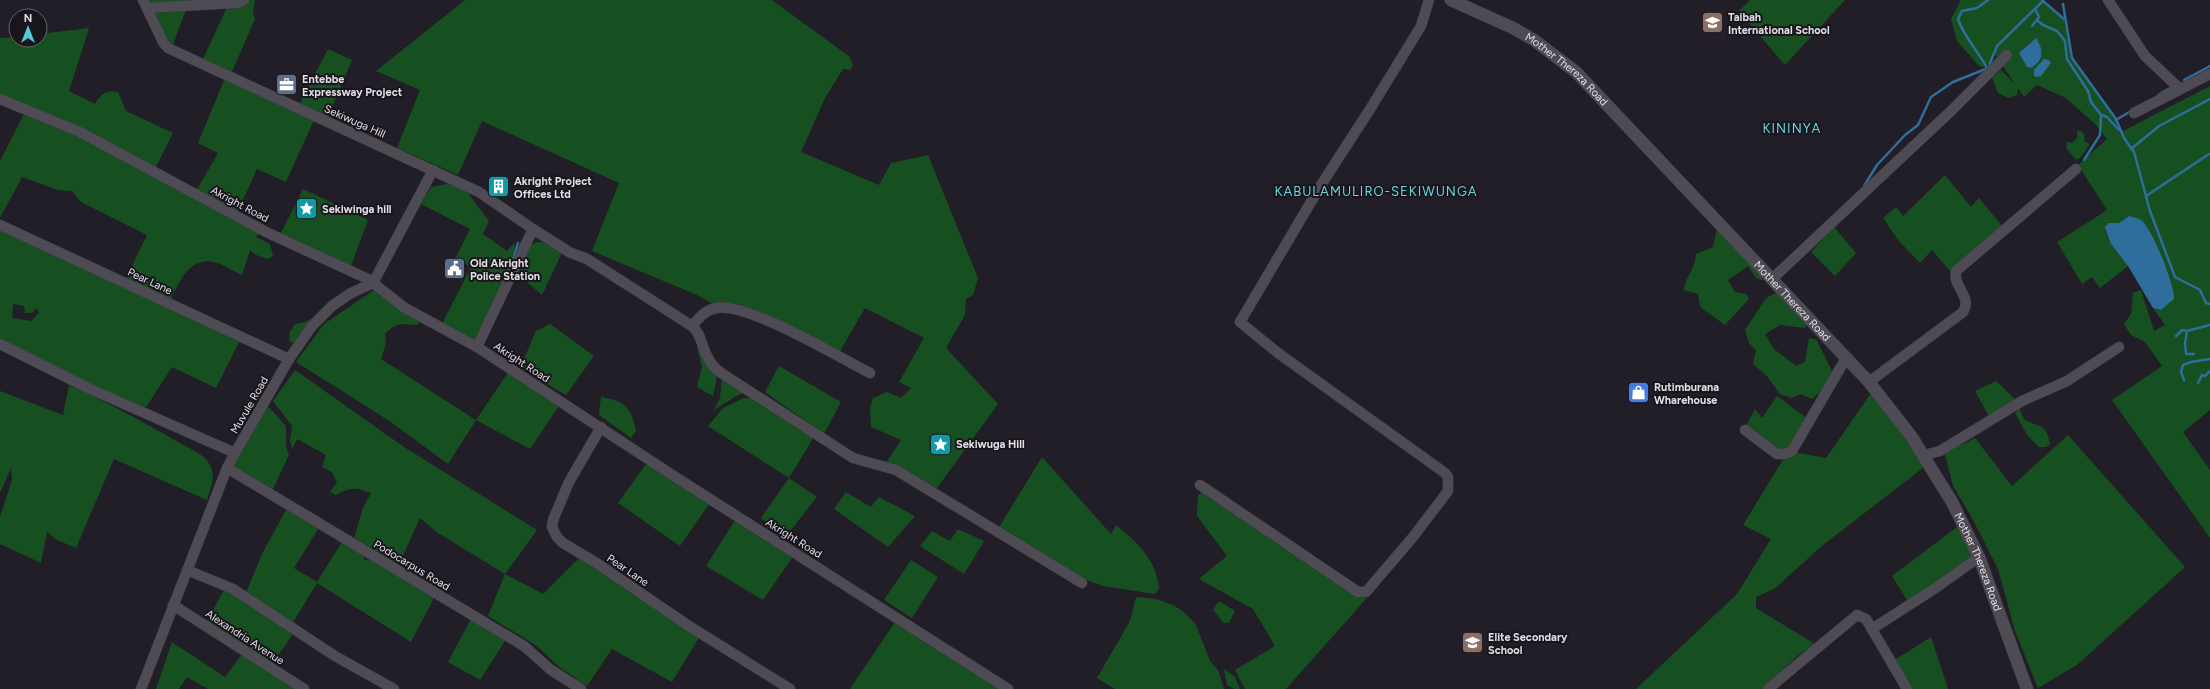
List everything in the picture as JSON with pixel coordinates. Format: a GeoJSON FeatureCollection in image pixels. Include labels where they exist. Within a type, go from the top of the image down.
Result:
{"type":"FeatureCollection","features":[{"type":"Feature","properties":{"kind":"street"},"geometry":{"type":"LineString","coordinates":[[145,4],[236,3],[244,0]]}},
{"type":"Feature","properties":{"kind":"street"},"geometry":{"type":"LineString","coordinates":[[1200,485],[1358,592],[1366,592],[1413,537],[1448,491],[1448,477],[1445,473],[1278,353],[1240,322],[1321,185],[1421,26],[1429,0]]}},
{"type":"Feature","properties":{"kind":"street","name":"Mother Thereza Road"},"geometry":{"type":"LineString","coordinates":[[1451,0],[1507,25],[1534,40],[1576,72],[1869,382],[1924,455],[1952,502],[1978,557],[2027,689]]}},
{"type":"Feature","properties":{"kind":"street"},"geometry":{"type":"LineString","coordinates":[[2108,0],[2145,56],[2180,89]]}},
{"type":"Feature","properties":{"kind":"street","name":"Sekiwuga Hill"},"geometry":{"type":"LineString","coordinates":[[145,4],[163,42],[168,48],[484,195],[569,252],[586,259],[692,326]]}},
{"type":"Feature","properties":{"kind":"street"},"geometry":{"type":"LineString","coordinates":[[1772,279],[1956,107],[2007,55]]}},
{"type":"Feature","properties":{"kind":"street"},"geometry":{"type":"LineString","coordinates":[[2134,113],[2210,74]]}},
{"type":"Feature","properties":{"kind":"street","name":"Akright Road"},"geometry":{"type":"LineString","coordinates":[[0,99],[80,132],[266,232],[360,275],[373,283],[405,308],[477,347],[677,478],[1008,689]]}},
{"type":"Feature","properties":{"kind":"street"},"geometry":{"type":"LineString","coordinates":[[1869,382],[1963,312],[1966,307],[1966,300],[1955,281],[1956,271],[2076,169]]}},
{"type":"Feature","properties":{"kind":"street"},"geometry":{"type":"LineString","coordinates":[[373,283],[433,170]]}},
{"type":"Feature","properties":{"kind":"street","name":"Pear Lane"},"geometry":{"type":"LineString","coordinates":[[0,225],[288,360]]}},
{"type":"Feature","properties":{"kind":"street"},"geometry":{"type":"LineString","coordinates":[[477,347],[533,229]]}},
{"type":"Feature","properties":{"kind":"street","name":"Muvule Road"},"geometry":{"type":"LineString","coordinates":[[141,689],[226,468],[288,360],[323,314],[351,293],[373,283]]}},
{"type":"Feature","properties":{"kind":"street"},"geometry":{"type":"LineString","coordinates":[[870,374],[770,322],[739,309],[714,308],[702,315],[692,326],[700,334],[706,355],[716,370],[853,458],[896,470],[1082,583]]}},
{"type":"Feature","properties":{"kind":"street"},"geometry":{"type":"LineString","coordinates":[[0,344],[88,388],[235,453]]}},
{"type":"Feature","properties":{"kind":"street"},"geometry":{"type":"LineString","coordinates":[[1924,455],[1940,451],[2022,401],[2067,381],[2119,347]]}},
{"type":"Feature","properties":{"kind":"street"},"geometry":{"type":"LineString","coordinates":[[1745,430],[1777,454],[1792,450],[1846,358]]}},
{"type":"Feature","properties":{"kind":"street","name":"Pear Lane"},"geometry":{"type":"LineString","coordinates":[[601,427],[569,482],[552,520],[552,527],[557,537],[563,543],[595,562],[689,626],[790,689]]}},
{"type":"Feature","properties":{"kind":"street","name":"Podocarpus Road"},"geometry":{"type":"LineString","coordinates":[[226,468],[524,646],[551,670],[581,689]]}},
{"type":"Feature","properties":{"kind":"street"},"geometry":{"type":"LineString","coordinates":[[1872,629],[1934,589],[1978,557]]}},
{"type":"Feature","properties":{"kind":"street"},"geometry":{"type":"LineString","coordinates":[[187,570],[233,589],[335,656],[394,689]]}},
{"type":"Feature","properties":{"kind":"street","name":"Alexandria Avenue"},"geometry":{"type":"LineString","coordinates":[[173,605],[304,689]]}},
{"type":"Feature","properties":{"kind":"street"},"geometry":{"type":"LineString","coordinates":[[1768,689],[1853,616],[1857,615],[1863,616],[1872,629],[1907,689]]}},
{"type":"Feature","properties":{"kind":"green space"},"geometry":{"type":"Polygon","coordinates":[[[148,0],[255,0],[253,12],[255,19],[231,74],[202,61],[228,5],[186,10],[172,47],[161,32],[148,0]]]}},
{"type":"Feature","properties":{"kind":"green space"},"geometry":{"type":"Polygon","coordinates":[[[465,0],[772,0],[850,57],[853,65],[851,70],[843,69],[825,98],[801,152],[879,185],[891,163],[928,155],[978,278],[973,295],[966,299],[965,315],[946,348],[998,404],[937,488],[886,463],[901,440],[871,427],[870,408],[873,398],[887,392],[901,398],[911,388],[899,382],[924,338],[865,308],[839,353],[739,304],[715,305],[697,295],[592,251],[619,183],[482,121],[458,175],[397,148],[420,90],[376,71],[465,0]]]}},
{"type":"Feature","properties":{"kind":"green space"},"geometry":{"type":"Polygon","coordinates":[[[1750,0],[1845,0],[1785,65],[1739,11],[1750,0]]]}},
{"type":"Feature","properties":{"kind":"green space"},"geometry":{"type":"Polygon","coordinates":[[[1961,0],[2044,0],[2064,19],[2072,58],[2116,120],[2121,132],[2210,86],[2210,410],[2183,432],[2210,470],[2210,538],[2112,400],[2162,366],[2145,342],[2131,335],[2124,324],[2131,314],[2133,293],[2141,290],[2154,331],[2165,325],[2153,308],[2161,310],[2129,216],[2119,223],[2111,244],[2128,266],[2100,288],[2092,277],[2082,284],[2057,242],[2107,210],[2078,165],[2107,139],[2096,125],[2066,98],[2037,85],[2024,97],[2018,88],[2017,95],[2009,98],[1998,93],[1992,78],[2001,70],[2015,84],[1994,53],[1990,63],[1983,67],[1979,66],[1957,41],[1951,19],[1961,0]]]}},
{"type":"Feature","properties":{"kind":"green space"},"geometry":{"type":"Polygon","coordinates":[[[89,28],[69,91],[95,104],[99,98],[107,92],[118,92],[126,111],[173,133],[155,169],[0,95],[0,38],[8,38],[8,48],[48,48],[48,33],[89,28]]]}},
{"type":"Feature","properties":{"kind":"green space"},"geometry":{"type":"Polygon","coordinates":[[[328,49],[352,60],[328,117],[299,105],[328,49]]]}},
{"type":"Feature","properties":{"kind":"green space"},"geometry":{"type":"Polygon","coordinates":[[[225,78],[314,120],[286,182],[257,169],[237,213],[196,191],[218,153],[198,143],[225,78]]]}},
{"type":"Feature","properties":{"kind":"green space"},"geometry":{"type":"Polygon","coordinates":[[[25,112],[69,130],[260,232],[256,237],[270,244],[273,256],[268,259],[256,255],[250,250],[242,275],[214,262],[205,261],[198,263],[186,272],[171,299],[126,278],[147,235],[81,202],[72,191],[58,190],[22,177],[0,218],[0,161],[25,112]]]}},
{"type":"Feature","properties":{"kind":"green space"},"geometry":{"type":"Polygon","coordinates":[[[2077,131],[2081,131],[2085,135],[2084,141],[2090,144],[2080,158],[2076,160],[2067,149],[2066,142],[2072,143],[2077,138],[2077,131]]]}},
{"type":"Feature","properties":{"kind":"green space"},"geometry":{"type":"Polygon","coordinates":[[[1945,175],[1971,207],[1979,198],[2003,227],[1952,273],[1932,250],[1920,263],[1898,240],[1883,218],[1896,207],[1903,216],[1945,175]]]}},
{"type":"Feature","properties":{"kind":"green space"},"geometry":{"type":"Polygon","coordinates":[[[447,184],[464,188],[489,221],[483,234],[507,251],[514,243],[516,260],[476,340],[442,324],[471,267],[455,259],[470,229],[421,204],[431,187],[447,184]]]}},
{"type":"Feature","properties":{"kind":"green space"},"geometry":{"type":"Polygon","coordinates":[[[303,189],[368,220],[351,266],[280,235],[303,189]]]}},
{"type":"Feature","properties":{"kind":"green space"},"geometry":{"type":"Polygon","coordinates":[[[1834,227],[1856,253],[1835,276],[1811,252],[1834,227]]]}},
{"type":"Feature","properties":{"kind":"green space"},"geometry":{"type":"Polygon","coordinates":[[[1717,229],[1765,277],[1761,280],[1756,278],[1748,266],[1728,280],[1735,292],[1747,294],[1749,299],[1725,325],[1700,307],[1698,294],[1684,290],[1694,264],[1696,254],[1713,247],[1717,229]]]}},
{"type":"Feature","properties":{"kind":"green space"},"geometry":{"type":"Polygon","coordinates":[[[0,230],[182,313],[239,342],[216,388],[172,367],[143,412],[0,340],[0,230]],[[13,304],[12,318],[31,321],[39,313],[36,308],[32,313],[25,313],[24,306],[13,304]]]}},
{"type":"Feature","properties":{"kind":"green space"},"geometry":{"type":"Polygon","coordinates":[[[539,242],[548,243],[563,250],[542,295],[518,274],[530,244],[539,242]]]}},
{"type":"Feature","properties":{"kind":"green space"},"geometry":{"type":"Polygon","coordinates":[[[374,290],[377,290],[421,320],[417,325],[400,325],[389,330],[385,334],[386,343],[381,359],[476,420],[448,464],[388,420],[296,362],[324,324],[374,290]]]}},
{"type":"Feature","properties":{"kind":"green space"},"geometry":{"type":"Polygon","coordinates":[[[1776,293],[1794,300],[1808,322],[1805,328],[1780,325],[1765,334],[1774,349],[1796,366],[1805,362],[1809,338],[1816,339],[1833,373],[1830,384],[1812,399],[1800,394],[1792,398],[1780,394],[1766,375],[1753,364],[1756,350],[1749,343],[1745,330],[1766,298],[1776,293]]]}},
{"type":"Feature","properties":{"kind":"green space"},"geometry":{"type":"Polygon","coordinates":[[[314,318],[296,343],[290,342],[289,333],[295,324],[314,318]]]}},
{"type":"Feature","properties":{"kind":"green space"},"geometry":{"type":"Polygon","coordinates":[[[550,324],[594,356],[566,395],[520,368],[536,331],[550,324]]]}},
{"type":"Feature","properties":{"kind":"green space"},"geometry":{"type":"Polygon","coordinates":[[[702,342],[717,376],[713,396],[697,387],[702,367],[697,348],[702,342]]]}},
{"type":"Feature","properties":{"kind":"green space"},"geometry":{"type":"Polygon","coordinates":[[[779,366],[841,402],[824,434],[765,392],[779,366]]]}},
{"type":"Feature","properties":{"kind":"green space"},"geometry":{"type":"Polygon","coordinates":[[[295,370],[404,447],[537,530],[505,574],[438,533],[420,518],[399,564],[354,538],[363,508],[371,493],[357,489],[345,490],[336,495],[330,492],[337,482],[332,472],[322,467],[326,455],[297,439],[292,449],[290,441],[292,426],[273,401],[295,370]]]}},
{"type":"Feature","properties":{"kind":"green space"},"geometry":{"type":"Polygon","coordinates":[[[509,371],[560,404],[530,449],[476,420],[509,371]]]}},
{"type":"Feature","properties":{"kind":"green space"},"geometry":{"type":"Polygon","coordinates":[[[722,375],[753,391],[738,395],[714,410],[720,398],[722,375]]]}},
{"type":"Feature","properties":{"kind":"green space"},"geometry":{"type":"Polygon","coordinates":[[[1996,381],[2018,402],[1990,418],[1975,391],[1996,381]]]}},
{"type":"Feature","properties":{"kind":"green space"},"geometry":{"type":"Polygon","coordinates":[[[69,385],[124,412],[198,453],[208,462],[213,476],[207,500],[114,459],[76,548],[57,540],[47,532],[41,563],[0,544],[0,517],[12,480],[11,468],[0,493],[0,391],[63,415],[69,385]]]}},
{"type":"Feature","properties":{"kind":"green space"},"geometry":{"type":"Polygon","coordinates":[[[1876,386],[1919,436],[1932,461],[1823,545],[1774,589],[1756,597],[1756,608],[1815,644],[1796,657],[1762,689],[1636,689],[1737,594],[1771,539],[1743,525],[1784,458],[1793,452],[1826,458],[1876,386]]]}},
{"type":"Feature","properties":{"kind":"green space"},"geometry":{"type":"Polygon","coordinates":[[[1777,396],[1809,420],[1787,449],[1777,453],[1744,430],[1755,409],[1762,418],[1777,396]]]}},
{"type":"Feature","properties":{"kind":"green space"},"geometry":{"type":"Polygon","coordinates":[[[601,397],[616,401],[626,406],[632,416],[636,431],[631,438],[599,415],[601,397]]]}},
{"type":"Feature","properties":{"kind":"green space"},"geometry":{"type":"Polygon","coordinates":[[[744,398],[763,398],[815,435],[789,478],[708,426],[723,408],[744,398]]]}},
{"type":"Feature","properties":{"kind":"green space"},"geometry":{"type":"Polygon","coordinates":[[[269,407],[286,426],[286,447],[289,455],[272,491],[228,465],[265,408],[269,407]]]}},
{"type":"Feature","properties":{"kind":"green space"},"geometry":{"type":"Polygon","coordinates":[[[2019,408],[2024,419],[2044,429],[2050,444],[2046,447],[2039,447],[2027,435],[2015,413],[2019,408]]]}},
{"type":"Feature","properties":{"kind":"green space"},"geometry":{"type":"Polygon","coordinates":[[[2068,435],[2185,567],[2077,665],[2038,688],[2015,631],[1998,569],[1971,516],[1953,486],[1945,455],[1949,451],[1975,438],[2012,486],[2068,435]]]}},
{"type":"Feature","properties":{"kind":"green space"},"geometry":{"type":"Polygon","coordinates":[[[1042,457],[1111,534],[1116,525],[1145,552],[1154,569],[1157,579],[1159,589],[1155,594],[1103,586],[1084,579],[998,529],[1042,457]]]}},
{"type":"Feature","properties":{"kind":"green space"},"geometry":{"type":"Polygon","coordinates":[[[649,460],[711,501],[680,546],[618,503],[649,460]]]}},
{"type":"Feature","properties":{"kind":"green space"},"geometry":{"type":"Polygon","coordinates":[[[789,478],[817,497],[787,535],[761,518],[789,478]]]}},
{"type":"Feature","properties":{"kind":"green space"},"geometry":{"type":"Polygon","coordinates":[[[1204,491],[1345,588],[1366,599],[1286,689],[1245,689],[1235,670],[1275,646],[1253,609],[1199,579],[1227,556],[1197,516],[1198,495],[1204,491]]]}},
{"type":"Feature","properties":{"kind":"green space"},"geometry":{"type":"Polygon","coordinates":[[[846,492],[871,507],[879,497],[915,516],[888,547],[834,509],[846,492]]]}},
{"type":"Feature","properties":{"kind":"green space"},"geometry":{"type":"Polygon","coordinates":[[[287,508],[320,526],[294,568],[317,582],[343,540],[367,554],[363,560],[374,559],[436,594],[411,642],[317,583],[292,624],[245,595],[262,554],[287,508]]]}},
{"type":"Feature","properties":{"kind":"green space"},"geometry":{"type":"Polygon","coordinates":[[[737,517],[796,552],[763,600],[706,566],[737,517]]]}},
{"type":"Feature","properties":{"kind":"green space"},"geometry":{"type":"Polygon","coordinates":[[[1966,520],[1982,552],[1909,603],[1892,576],[1966,520]]]}},
{"type":"Feature","properties":{"kind":"green space"},"geometry":{"type":"Polygon","coordinates":[[[958,529],[984,541],[964,574],[920,546],[932,531],[950,541],[958,529]]]}},
{"type":"Feature","properties":{"kind":"green space"},"geometry":{"type":"Polygon","coordinates":[[[581,556],[700,636],[672,682],[612,649],[587,686],[559,667],[537,646],[488,616],[505,574],[543,594],[581,556]]]}},
{"type":"Feature","properties":{"kind":"green space"},"geometry":{"type":"Polygon","coordinates":[[[911,560],[938,577],[912,618],[884,600],[911,560]]]}},
{"type":"Feature","properties":{"kind":"green space"},"geometry":{"type":"Polygon","coordinates":[[[225,588],[295,631],[273,663],[246,648],[207,621],[225,588]]]}},
{"type":"Feature","properties":{"kind":"green space"},"geometry":{"type":"Polygon","coordinates":[[[1136,597],[1156,599],[1173,605],[1184,612],[1196,625],[1210,661],[1218,670],[1224,689],[1115,689],[1097,678],[1130,621],[1136,597]]]}},
{"type":"Feature","properties":{"kind":"green space"},"geometry":{"type":"Polygon","coordinates":[[[1219,601],[1235,611],[1229,623],[1224,623],[1213,610],[1219,601]]]}},
{"type":"Feature","properties":{"kind":"green space"},"geometry":{"type":"Polygon","coordinates":[[[473,615],[508,636],[480,680],[448,662],[473,615]]]}},
{"type":"Feature","properties":{"kind":"green space"},"geometry":{"type":"Polygon","coordinates":[[[897,619],[1007,689],[850,689],[897,619]]]}},
{"type":"Feature","properties":{"kind":"green space"},"geometry":{"type":"Polygon","coordinates":[[[1931,637],[1948,689],[1909,689],[1893,661],[1931,637]]]}},
{"type":"Feature","properties":{"kind":"green space"},"geometry":{"type":"Polygon","coordinates":[[[172,642],[225,677],[243,653],[299,689],[208,689],[187,677],[179,689],[156,689],[172,642]]]}},
{"type":"Feature","properties":{"kind":"green space"},"geometry":{"type":"Polygon","coordinates":[[[1224,669],[1235,677],[1240,689],[1234,689],[1227,685],[1224,669]]]}},
{"type":"Feature","properties":{"kind":"water"},"geometry":{"type":"Polygon","coordinates":[[[2036,38],[2039,42],[2041,54],[2038,62],[2031,68],[2027,67],[2019,53],[2036,38]]]}},
{"type":"Feature","properties":{"kind":"water"},"geometry":{"type":"Polygon","coordinates":[[[2044,59],[2049,60],[2051,63],[2041,76],[2034,76],[2034,70],[2044,59]]]}},
{"type":"Feature","properties":{"kind":"water"},"geometry":{"type":"Polygon","coordinates":[[[2129,216],[2140,219],[2146,225],[2157,245],[2167,270],[2174,299],[2161,310],[2153,308],[2128,266],[2111,244],[2105,227],[2109,223],[2119,223],[2129,216]]]}},
{"type":"Feature","properties":{"kind":"waterway"},"geometry":{"type":"LineString","coordinates":[[1987,68],[1964,32],[1958,19],[1962,11],[1977,8],[1988,0]]}},
{"type":"Feature","properties":{"kind":"waterway"},"geometry":{"type":"LineString","coordinates":[[2042,0],[2064,19]]}},
{"type":"Feature","properties":{"kind":"waterway"},"geometry":{"type":"LineString","coordinates":[[1864,186],[1877,165],[1905,135],[1918,125],[1931,97],[1953,82],[1988,68],[1997,46],[2043,1]]}},
{"type":"Feature","properties":{"kind":"waterway"},"geometry":{"type":"LineString","coordinates":[[2063,4],[2072,58],[2116,119],[2124,138],[2134,152],[2150,211],[2175,277],[2200,290],[2206,303],[2210,304]]}},
{"type":"Feature","properties":{"kind":"waterway"},"geometry":{"type":"LineString","coordinates":[[2035,9],[2039,17],[2037,20],[2043,25],[2057,31],[2065,41],[2067,59],[2088,91],[2091,102],[2101,115],[2107,117],[2119,130]]}},
{"type":"Feature","properties":{"kind":"waterway"},"geometry":{"type":"LineString","coordinates":[[2032,26],[2037,20]]}},
{"type":"Feature","properties":{"kind":"waterway"},"geometry":{"type":"LineString","coordinates":[[2184,80],[2210,66]]}},
{"type":"Feature","properties":{"kind":"waterway"},"geometry":{"type":"LineString","coordinates":[[2158,95],[2172,87]]}},
{"type":"Feature","properties":{"kind":"waterway"},"geometry":{"type":"LineString","coordinates":[[2131,149],[2159,126],[2210,99]]}},
{"type":"Feature","properties":{"kind":"waterway"},"geometry":{"type":"LineString","coordinates":[[2116,120],[2131,111]]}},
{"type":"Feature","properties":{"kind":"waterway"},"geometry":{"type":"LineString","coordinates":[[2084,160],[2100,135],[2101,115]]}},
{"type":"Feature","properties":{"kind":"waterway"},"geometry":{"type":"LineString","coordinates":[[2146,196],[2209,154]]}},
{"type":"Feature","properties":{"kind":"waterway"},"geometry":{"type":"LineString","coordinates":[[513,260],[518,243]]}},
{"type":"Feature","properties":{"kind":"waterway"},"geometry":{"type":"LineString","coordinates":[[2194,354],[2186,354],[2185,343],[2187,331],[2210,325]]}},
{"type":"Feature","properties":{"kind":"waterway"},"geometry":{"type":"LineString","coordinates":[[2176,336],[2182,330],[2187,331]]}},
{"type":"Feature","properties":{"kind":"waterway"},"geometry":{"type":"LineString","coordinates":[[2184,380],[2181,372],[2183,365],[2210,359]]}},
{"type":"Feature","properties":{"kind":"waterway"},"geometry":{"type":"LineString","coordinates":[[2198,383],[2202,375],[2205,376],[2210,371]]}},
{"type":"Feature","properties":{"kind":"place","name":"Taibah International School"},"geometry":{"type":"Point","coordinates":[1712,23]}},
{"type":"Feature","properties":{"kind":"place","name":"Entebbe Expressway Project"},"geometry":{"type":"Point","coordinates":[287,85]}},
{"type":"Feature","properties":{"kind":"place","name":"Akright Project Offices Ltd"},"geometry":{"type":"Point","coordinates":[498,187]}},
{"type":"Feature","properties":{"kind":"place","name":"Sekiwinga hill"},"geometry":{"type":"Point","coordinates":[307,209]}},
{"type":"Feature","properties":{"kind":"place","name":"Old Akright Police Station"},"geometry":{"type":"Point","coordinates":[455,269]}},
{"type":"Feature","properties":{"kind":"place","name":"Rutimburana Wharehouse"},"geometry":{"type":"Point","coordinates":[1639,393]}},
{"type":"Feature","properties":{"kind":"place","name":"Sekiwuga Hill"},"geometry":{"type":"Point","coordinates":[941,444]}},
{"type":"Feature","properties":{"kind":"place","name":"Elite Secondary School"},"geometry":{"type":"Point","coordinates":[1473,643]}},
{"type":"Feature","properties":{"kind":"district","name":"KININYA"},"geometry":{"type":"Point","coordinates":[1792,128]}},
{"type":"Feature","properties":{"kind":"district","name":"KABULAMULIRO-SEKIWUNGA"},"geometry":{"type":"Point","coordinates":[1376,191]}}]}
